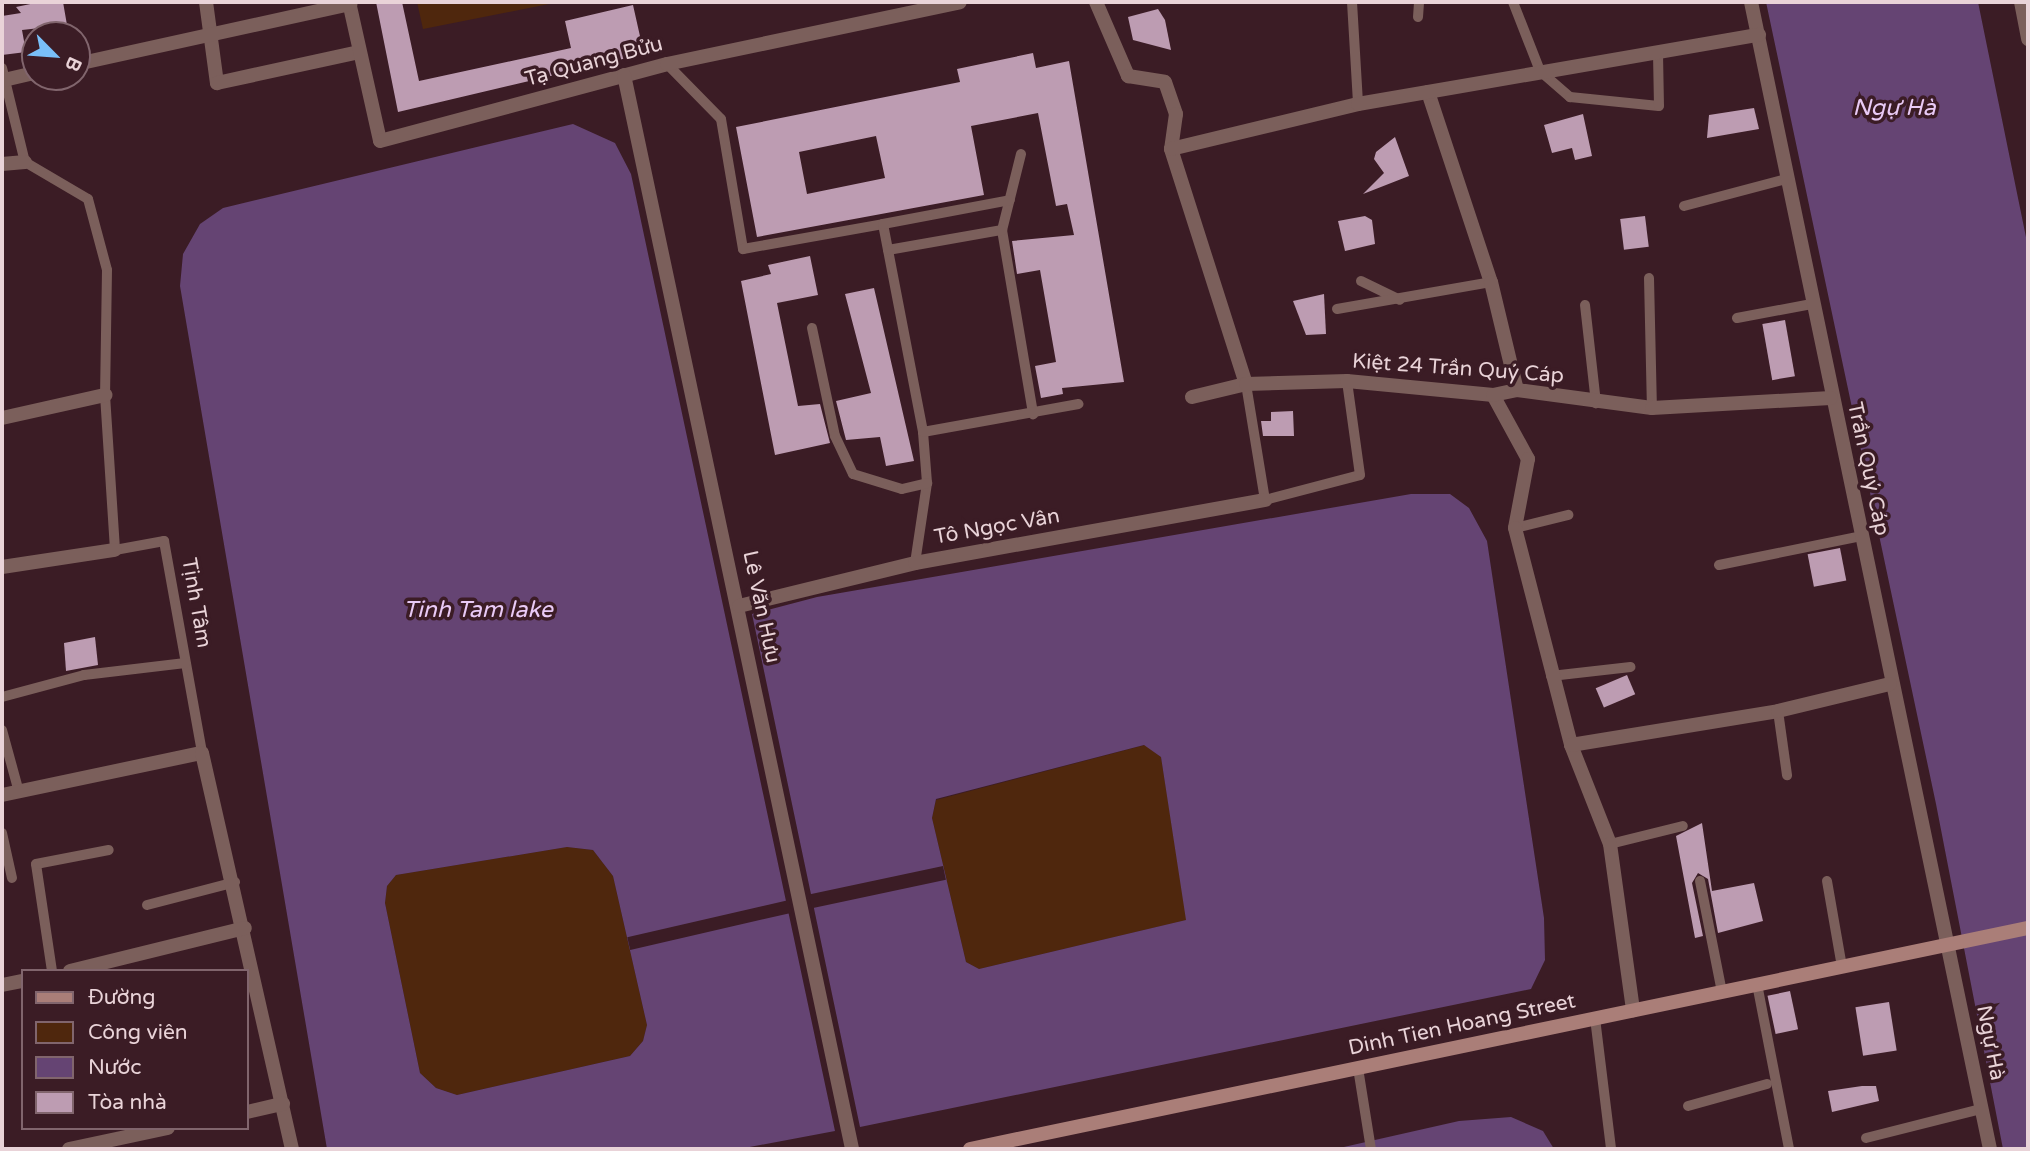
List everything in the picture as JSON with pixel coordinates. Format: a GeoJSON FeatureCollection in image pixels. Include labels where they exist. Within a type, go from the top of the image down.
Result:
{"type":"FeatureCollection","features":[{"type":"Feature","properties":{"kind":"main road","name":"Dinh Tien Hoang Street"},"geometry":{"type":"LineString","coordinates":[[970,1149],[2028,928]]}},
{"type":"Feature","properties":{"kind":"street"},"geometry":{"type":"LineString","coordinates":[[206,2],[214,35],[217,83],[359,52]]}},
{"type":"Feature","properties":{"kind":"street","name":"Tạ Quang Bửu"},"geometry":{"type":"LineString","coordinates":[[349,3],[380,141],[667,64],[960,2]]}},
{"type":"Feature","properties":{"kind":"street"},"geometry":{"type":"LineString","coordinates":[[1096,2],[1128,76],[1166,82],[1176,114],[1171,149],[1246,384]]}},
{"type":"Feature","properties":{"kind":"street","name":"Trần Quý Cáp"},"geometry":{"type":"LineString","coordinates":[[1751,2],[1890,684],[1956,943]]}},
{"type":"Feature","properties":{"kind":"street"},"geometry":{"type":"LineString","coordinates":[[2021,2],[2028,39]]}},
{"type":"Feature","properties":{"kind":"street"},"geometry":{"type":"LineString","coordinates":[[91,61],[349,3]]}},
{"type":"Feature","properties":{"kind":"street"},"geometry":{"type":"LineString","coordinates":[[1171,149],[1358,104],[1540,71],[1658,55],[1759,36]]}},
{"type":"Feature","properties":{"kind":"street"},"geometry":{"type":"LineString","coordinates":[[3,74],[21,73]]}},
{"type":"Feature","properties":{"kind":"street","name":"Lê Văn Hưu"},"geometry":{"type":"LineString","coordinates":[[624,75],[739,606],[852,1149]]}},
{"type":"Feature","properties":{"kind":"street"},"geometry":{"type":"LineString","coordinates":[[1428,92],[1491,282],[1517,390]]}},
{"type":"Feature","properties":{"kind":"street"},"geometry":{"type":"LineString","coordinates":[[2,164],[25,162]]}},
{"type":"Feature","properties":{"kind":"street","name":"Kiệt 24 Trần Quý Cáp"},"geometry":{"type":"LineString","coordinates":[[1192,397],[1246,384],[1347,381],[1493,395],[1517,390],[1596,403],[1652,408],[1831,398]]}},
{"type":"Feature","properties":{"kind":"street"},"geometry":{"type":"LineString","coordinates":[[2,418],[104,395]]}},
{"type":"Feature","properties":{"kind":"street"},"geometry":{"type":"LineString","coordinates":[[1493,395],[1528,459],[1515,528],[1551,676],[1571,745],[1610,844],[1633,1010]]}},
{"type":"Feature","properties":{"kind":"street","name":"Tô Ngọc Vân"},"geometry":{"type":"LineString","coordinates":[[739,606],[915,563],[1265,500]]}},
{"type":"Feature","properties":{"kind":"street"},"geometry":{"type":"LineString","coordinates":[[2,567],[115,550]]}},
{"type":"Feature","properties":{"kind":"street"},"geometry":{"type":"LineString","coordinates":[[1571,745],[1778,711],[1890,684]]}},
{"type":"Feature","properties":{"kind":"street"},"geometry":{"type":"LineString","coordinates":[[2,795],[202,753]]}},
{"type":"Feature","properties":{"kind":"street","name":"Tịnh Tâm"},"geometry":{"type":"LineString","coordinates":[[202,753],[245,928],[292,1149]]}},
{"type":"Feature","properties":{"kind":"street"},"geometry":{"type":"LineString","coordinates":[[78,969],[245,928]]}},
{"type":"Feature","properties":{"kind":"street","name":"Ngự Hà"},"geometry":{"type":"LineString","coordinates":[[1956,943],[1981,1109],[1990,1149]]}},
{"type":"Feature","properties":{"kind":"street"},"geometry":{"type":"LineString","coordinates":[[2,985],[21,981]]}},
{"type":"Feature","properties":{"kind":"street"},"geometry":{"type":"LineString","coordinates":[[248,1112],[283,1104]]}},
{"type":"Feature","properties":{"kind":"street"},"geometry":{"type":"LineString","coordinates":[[69,1149],[159,1130]]}},
{"type":"Feature","properties":{"kind":"lane"},"geometry":{"type":"LineString","coordinates":[[1352,2],[1358,104]]}},
{"type":"Feature","properties":{"kind":"lane"},"geometry":{"type":"LineString","coordinates":[[1418,17],[1419,2]]}},
{"type":"Feature","properties":{"kind":"lane"},"geometry":{"type":"LineString","coordinates":[[1513,2],[1540,71],[1570,97],[1659,106],[1658,55]]}},
{"type":"Feature","properties":{"kind":"lane"},"geometry":{"type":"LineString","coordinates":[[667,64],[721,119],[743,248],[1010,200]]}},
{"type":"Feature","properties":{"kind":"lane"},"geometry":{"type":"LineString","coordinates":[[3,74],[25,162],[88,199],[107,270],[104,395],[115,550]]}},
{"type":"Feature","properties":{"kind":"lane"},"geometry":{"type":"LineString","coordinates":[[1021,154],[1002,230],[1033,414]]}},
{"type":"Feature","properties":{"kind":"lane"},"geometry":{"type":"LineString","coordinates":[[1684,206],[1786,179]]}},
{"type":"Feature","properties":{"kind":"lane"},"geometry":{"type":"LineString","coordinates":[[883,224],[923,432],[927,483],[915,563]]}},
{"type":"Feature","properties":{"kind":"lane"},"geometry":{"type":"LineString","coordinates":[[888,250],[1002,230]]}},
{"type":"Feature","properties":{"kind":"lane"},"geometry":{"type":"LineString","coordinates":[[1649,278],[1652,408]]}},
{"type":"Feature","properties":{"kind":"lane"},"geometry":{"type":"LineString","coordinates":[[1361,281],[1400,300]]}},
{"type":"Feature","properties":{"kind":"lane"},"geometry":{"type":"LineString","coordinates":[[1338,309],[1491,282]]}},
{"type":"Feature","properties":{"kind":"lane"},"geometry":{"type":"LineString","coordinates":[[1737,318],[1812,304]]}},
{"type":"Feature","properties":{"kind":"lane"},"geometry":{"type":"LineString","coordinates":[[1585,305],[1596,403]]}},
{"type":"Feature","properties":{"kind":"lane"},"geometry":{"type":"LineString","coordinates":[[813,328],[835,436],[853,474],[902,489],[927,483]]}},
{"type":"Feature","properties":{"kind":"lane"},"geometry":{"type":"LineString","coordinates":[[1246,384],[1265,500],[1360,475],[1347,381]]}},
{"type":"Feature","properties":{"kind":"lane"},"geometry":{"type":"LineString","coordinates":[[923,432],[1079,404]]}},
{"type":"Feature","properties":{"kind":"lane"},"geometry":{"type":"LineString","coordinates":[[1515,528],[1567,515]]}},
{"type":"Feature","properties":{"kind":"lane"},"geometry":{"type":"LineString","coordinates":[[1719,565],[1861,536]]}},
{"type":"Feature","properties":{"kind":"lane","name":"Tịnh Tâm"},"geometry":{"type":"LineString","coordinates":[[115,550],[164,541],[202,753]]}},
{"type":"Feature","properties":{"kind":"lane"},"geometry":{"type":"LineString","coordinates":[[2,697],[84,675],[185,663]]}},
{"type":"Feature","properties":{"kind":"lane"},"geometry":{"type":"LineString","coordinates":[[1551,676],[1630,667]]}},
{"type":"Feature","properties":{"kind":"lane"},"geometry":{"type":"LineString","coordinates":[[1778,711],[1787,775]]}},
{"type":"Feature","properties":{"kind":"lane"},"geometry":{"type":"LineString","coordinates":[[2,730],[19,792]]}},
{"type":"Feature","properties":{"kind":"lane"},"geometry":{"type":"LineString","coordinates":[[1610,844],[1683,826]]}},
{"type":"Feature","properties":{"kind":"lane"},"geometry":{"type":"LineString","coordinates":[[2,833],[12,878]]}},
{"type":"Feature","properties":{"kind":"lane"},"geometry":{"type":"LineString","coordinates":[[52,969],[37,864],[109,850]]}},
{"type":"Feature","properties":{"kind":"lane"},"geometry":{"type":"LineString","coordinates":[[1700,881],[1722,992]]}},
{"type":"Feature","properties":{"kind":"lane"},"geometry":{"type":"LineString","coordinates":[[1827,881],[1842,967]]}},
{"type":"Feature","properties":{"kind":"lane"},"geometry":{"type":"LineString","coordinates":[[147,905],[234,882]]}},
{"type":"Feature","properties":{"kind":"lane"},"geometry":{"type":"LineString","coordinates":[[1757,985],[1789,1149]]}},
{"type":"Feature","properties":{"kind":"lane"},"geometry":{"type":"LineString","coordinates":[[1595,1018],[1611,1149]]}},
{"type":"Feature","properties":{"kind":"lane"},"geometry":{"type":"LineString","coordinates":[[1358,1068],[1371,1149]]}},
{"type":"Feature","properties":{"kind":"lane"},"geometry":{"type":"LineString","coordinates":[[1688,1107],[1767,1084]]}},
{"type":"Feature","properties":{"kind":"lane"},"geometry":{"type":"LineString","coordinates":[[1866,1138],[1981,1109]]}},
{"type":"Feature","properties":{"kind":"green space"},"geometry":{"type":"Polygon","coordinates":[[[417,2],[559,2],[423,29],[417,2]]]}},
{"type":"Feature","properties":{"kind":"green space"},"geometry":{"type":"Polygon","coordinates":[[[1145,745],[1161,757],[1187,920],[979,969],[966,962],[932,818],[936,800],[1145,745]]]}},
{"type":"Feature","properties":{"kind":"green space"},"geometry":{"type":"Polygon","coordinates":[[[567,847],[593,850],[613,876],[647,1025],[643,1041],[630,1056],[457,1095],[436,1088],[420,1073],[385,903],[387,886],[396,875],[567,847]]]}},
{"type":"Feature","properties":{"kind":"water","name":"Ngự Hà"},"geometry":{"type":"Polygon","coordinates":[[[1766,2],[1978,2],[2028,247],[2028,1149],[2003,1149],[1936,804],[1766,2]]]}},
{"type":"Feature","properties":{"kind":"water","name":"Tinh Tam lake"},"geometry":{"type":"Polygon","coordinates":[[[573,124],[615,143],[631,174],[835,1131],[739,1149],[327,1149],[180,286],[183,254],[200,224],[223,208],[573,124]],[[567,847],[396,875],[387,886],[385,903],[420,1073],[436,1088],[457,1095],[630,1056],[643,1041],[647,1025],[613,876],[593,850],[567,847]]]}},
{"type":"Feature","properties":{"kind":"water"},"geometry":{"type":"Polygon","coordinates":[[[1411,494],[1450,494],[1469,508],[1487,541],[1544,918],[1545,960],[1531,989],[860,1127],[752,614],[817,597],[1411,494]],[[1144,745],[936,799],[932,818],[966,962],[979,969],[1186,920],[1161,757],[1144,745]]]}},
{"type":"Feature","properties":{"kind":"water"},"geometry":{"type":"Polygon","coordinates":[[[1511,1117],[1543,1131],[1554,1149],[1335,1149],[1459,1121],[1511,1117]]]}},
{"type":"Feature","properties":{"kind":"pier"},"geometry":{"type":"Polygon","coordinates":[[[943,866],[946,880],[812,908],[809,894],[943,866]]]}},
{"type":"Feature","properties":{"kind":"pier"},"geometry":{"type":"Polygon","coordinates":[[[789,900],[792,913],[630,950],[627,937],[789,900]]]}},
{"type":"Feature","properties":{"kind":"building"},"geometry":{"type":"Polygon","coordinates":[[[40,2],[63,2],[66,21],[21,21],[21,53],[2,55],[2,16],[21,13],[16,7],[40,2]]]}},
{"type":"Feature","properties":{"kind":"building"},"geometry":{"type":"Polygon","coordinates":[[[376,2],[402,2],[419,81],[571,48],[565,21],[633,5],[644,54],[398,112],[376,2]]]}},
{"type":"Feature","properties":{"kind":"building"},"geometry":{"type":"Polygon","coordinates":[[[1158,9],[1165,20],[1171,50],[1133,40],[1128,17],[1158,9]]]}},
{"type":"Feature","properties":{"kind":"building"},"geometry":{"type":"Polygon","coordinates":[[[1033,53],[1036,68],[1069,61],[1124,382],[1062,388],[1063,394],[1041,398],[1035,366],[1056,362],[1040,270],[1017,274],[1012,241],[1074,235],[1067,204],[1056,206],[1038,113],[971,126],[984,195],[757,237],[736,127],[960,82],[957,69],[1033,53]],[[876,136],[799,152],[807,194],[885,178],[876,136]]]}},
{"type":"Feature","properties":{"kind":"building"},"geometry":{"type":"Polygon","coordinates":[[[1754,108],[1759,129],[1707,138],[1709,115],[1754,108]]]}},
{"type":"Feature","properties":{"kind":"building"},"geometry":{"type":"Polygon","coordinates":[[[1583,114],[1592,156],[1575,160],[1572,148],[1552,153],[1544,125],[1583,114]]]}},
{"type":"Feature","properties":{"kind":"building"},"geometry":{"type":"Polygon","coordinates":[[[1395,137],[1409,176],[1363,194],[1384,173],[1374,159],[1376,152],[1395,137]]]}},
{"type":"Feature","properties":{"kind":"building"},"geometry":{"type":"Polygon","coordinates":[[[1365,216],[1372,220],[1375,244],[1345,251],[1338,221],[1365,216]]]}},
{"type":"Feature","properties":{"kind":"building"},"geometry":{"type":"Polygon","coordinates":[[[1645,216],[1649,247],[1624,250],[1620,219],[1645,216]]]}},
{"type":"Feature","properties":{"kind":"building"},"geometry":{"type":"Polygon","coordinates":[[[810,256],[818,295],[777,303],[798,406],[820,404],[830,443],[775,455],[741,281],[771,274],[768,265],[810,256]]]}},
{"type":"Feature","properties":{"kind":"building"},"geometry":{"type":"Polygon","coordinates":[[[874,288],[914,461],[886,466],[880,437],[846,440],[836,401],[871,393],[845,294],[874,288]]]}},
{"type":"Feature","properties":{"kind":"building"},"geometry":{"type":"Polygon","coordinates":[[[1324,294],[1326,334],[1306,335],[1293,301],[1324,294]]]}},
{"type":"Feature","properties":{"kind":"building"},"geometry":{"type":"Polygon","coordinates":[[[1785,320],[1795,376],[1772,380],[1762,324],[1785,320]]]}},
{"type":"Feature","properties":{"kind":"building"},"geometry":{"type":"Polygon","coordinates":[[[1293,411],[1294,436],[1263,436],[1261,421],[1271,421],[1271,412],[1293,411]]]}},
{"type":"Feature","properties":{"kind":"building"},"geometry":{"type":"Polygon","coordinates":[[[1840,548],[1846,580],[1814,587],[1808,554],[1840,548]]]}},
{"type":"Feature","properties":{"kind":"building"},"geometry":{"type":"Polygon","coordinates":[[[95,637],[98,665],[66,671],[64,643],[95,637]]]}},
{"type":"Feature","properties":{"kind":"building"},"geometry":{"type":"Polygon","coordinates":[[[1627,675],[1635,694],[1604,708],[1596,688],[1627,675]]]}},
{"type":"Feature","properties":{"kind":"building"},"geometry":{"type":"Polygon","coordinates":[[[1702,823],[1712,891],[1754,883],[1763,921],[1718,933],[1708,879],[1698,873],[1692,883],[1703,936],[1695,938],[1676,836],[1702,823]]]}},
{"type":"Feature","properties":{"kind":"building"},"geometry":{"type":"Polygon","coordinates":[[[1790,991],[1798,1029],[1776,1034],[1768,996],[1790,991]]]}},
{"type":"Feature","properties":{"kind":"building"},"geometry":{"type":"Polygon","coordinates":[[[1889,1002],[1897,1050],[1863,1056],[1855,1007],[1889,1002]]]}},
{"type":"Feature","properties":{"kind":"building"},"geometry":{"type":"Polygon","coordinates":[[[1876,1086],[1879,1101],[1832,1112],[1828,1091],[1876,1086]]]}}]}
